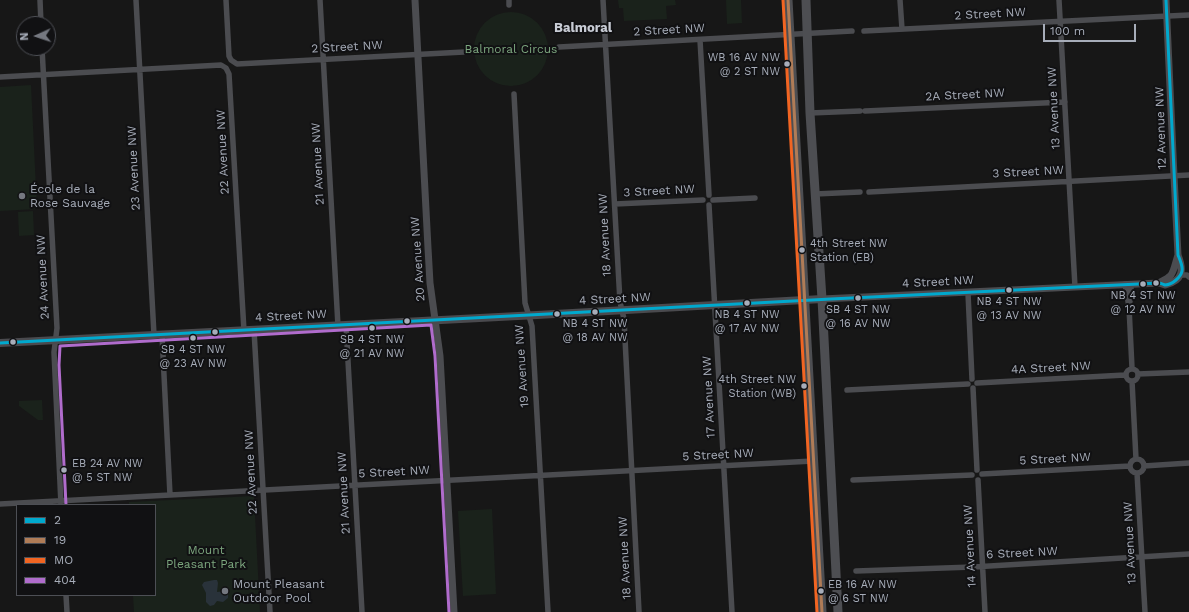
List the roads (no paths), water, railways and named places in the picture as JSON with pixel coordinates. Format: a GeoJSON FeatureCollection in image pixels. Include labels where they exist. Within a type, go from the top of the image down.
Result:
{"type":"FeatureCollection","features":[{"type":"Feature","properties":{"kind":"highway"},"geometry":{"type":"LineString","coordinates":[[788,0],[822,612]]}},
{"type":"Feature","properties":{"kind":"highway"},"geometry":{"type":"LineString","coordinates":[[806,0],[810,113],[822,299],[838,612]]}},
{"type":"Feature","properties":{"kind":"main road","name":"4 Street NW"},"geometry":{"type":"LineString","coordinates":[[0,343],[530,316],[822,299]]}},
{"type":"Feature","properties":{"kind":"street"},"geometry":{"type":"LineString","coordinates":[[40,0],[41,16]]}},
{"type":"Feature","properties":{"kind":"street","name":"23 Avenue NW"},"geometry":{"type":"LineString","coordinates":[[136,0],[170,495]]}},
{"type":"Feature","properties":{"kind":"street","name":"2 Street NW"},"geometry":{"type":"LineString","coordinates":[[226,0],[229,56],[232,61],[237,64],[464,52]]}},
{"type":"Feature","properties":{"kind":"street","name":"21 Avenue NW"},"geometry":{"type":"LineString","coordinates":[[320,0],[342,326],[355,486],[362,612]]}},
{"type":"Feature","properties":{"kind":"street","name":"20 Avenue NW"},"geometry":{"type":"LineString","coordinates":[[415,0],[430,283],[440,356],[454,612]]}},
{"type":"Feature","properties":{"kind":"street","name":"18 Avenue NW"},"geometry":{"type":"LineString","coordinates":[[603,0],[620,302],[624,318],[639,612]]}},
{"type":"Feature","properties":{"kind":"street"},"geometry":{"type":"LineString","coordinates":[[900,0],[902,29]]}},
{"type":"Feature","properties":{"kind":"street","name":"13 Avenue NW"},"geometry":{"type":"LineString","coordinates":[[1059,0],[1075,287]]}},
{"type":"Feature","properties":{"kind":"street","name":"12 Avenue NW"},"geometry":{"type":"LineString","coordinates":[[1166,0],[1178,255],[1181,264],[1181,274]]}},
{"type":"Feature","properties":{"kind":"street","name":"2 Street NW"},"geometry":{"type":"LineString","coordinates":[[864,31],[1189,15]]}},
{"type":"Feature","properties":{"kind":"street","name":"2 Street NW"},"geometry":{"type":"LineString","coordinates":[[559,47],[852,31]]}},
{"type":"Feature","properties":{"kind":"street"},"geometry":{"type":"LineString","coordinates":[[700,40],[709,195],[712,196],[711,202]]}},
{"type":"Feature","properties":{"kind":"street","name":"24 Avenue NW"},"geometry":{"type":"LineString","coordinates":[[43,56],[57,328],[54,350],[54,365],[61,503]]}},
{"type":"Feature","properties":{"kind":"street","name":"22 Avenue NW"},"geometry":{"type":"LineString","coordinates":[[140,70],[220,65],[226,68],[230,74],[244,331]]}},
{"type":"Feature","properties":{"kind":"street"},"geometry":{"type":"LineString","coordinates":[[0,77],[140,70]]}},
{"type":"Feature","properties":{"kind":"street","name":"19 Avenue NW"},"geometry":{"type":"LineString","coordinates":[[514,94],[525,303],[532,326],[548,612]]}},
{"type":"Feature","properties":{"kind":"street","name":"2A Street NW"},"geometry":{"type":"LineString","coordinates":[[810,113],[1065,102]]}},
{"type":"Feature","properties":{"kind":"street","name":"3 Street NW"},"geometry":{"type":"LineString","coordinates":[[869,192],[1189,175]]}},
{"type":"Feature","properties":{"kind":"street"},"geometry":{"type":"LineString","coordinates":[[815,194],[860,192]]}},
{"type":"Feature","properties":{"kind":"street"},"geometry":{"type":"LineString","coordinates":[[709,195],[704,197],[703,200],[705,204],[711,202],[755,198]]}},
{"type":"Feature","properties":{"kind":"street","name":"3 Street NW"},"geometry":{"type":"LineString","coordinates":[[615,204],[703,200]]}},
{"type":"Feature","properties":{"kind":"street","name":"17 Avenue NW"},"geometry":{"type":"LineString","coordinates":[[711,202],[715,306],[732,612]]}},
{"type":"Feature","properties":{"kind":"street","name":"12 Avenue NW"},"geometry":{"type":"LineString","coordinates":[[1159,283],[1173,274],[1178,255]]}},
{"type":"Feature","properties":{"kind":"street"},"geometry":{"type":"LineString","coordinates":[[1181,274],[1189,277]]}},
{"type":"Feature","properties":{"kind":"street","name":"4 Street NW"},"geometry":{"type":"LineString","coordinates":[[822,299],[1128,284],[1168,284],[1177,279],[1181,274]]}},
{"type":"Feature","properties":{"kind":"street"},"geometry":{"type":"LineString","coordinates":[[1128,284],[1132,368]]}},
{"type":"Feature","properties":{"kind":"street"},"geometry":{"type":"LineString","coordinates":[[968,293],[977,470]]}},
{"type":"Feature","properties":{"kind":"street","name":"22 Avenue NW"},"geometry":{"type":"LineString","coordinates":[[254,330],[270,612]]}},
{"type":"Feature","properties":{"kind":"street"},"geometry":{"type":"LineString","coordinates":[[1132,368],[1137,371],[1138,374]]}},
{"type":"Feature","properties":{"kind":"street"},"geometry":{"type":"LineString","coordinates":[[1132,368],[1127,371],[1126,375],[1128,379],[1132,381]]}},
{"type":"Feature","properties":{"kind":"street"},"geometry":{"type":"LineString","coordinates":[[1138,374],[1189,372]]}},
{"type":"Feature","properties":{"kind":"street"},"geometry":{"type":"LineString","coordinates":[[1132,381],[1137,378],[1138,374]]}},
{"type":"Feature","properties":{"kind":"street","name":"4A Street NW"},"geometry":{"type":"LineString","coordinates":[[847,390],[1126,375]]}},
{"type":"Feature","properties":{"kind":"street"},"geometry":{"type":"LineString","coordinates":[[1132,381],[1136,459]]}},
{"type":"Feature","properties":{"kind":"street"},"geometry":{"type":"LineString","coordinates":[[1136,459],[1141,460],[1144,466]]}},
{"type":"Feature","properties":{"kind":"street"},"geometry":{"type":"LineString","coordinates":[[1136,459],[1132,461],[1130,466],[1133,472],[1137,473],[1143,470],[1144,466]]}},
{"type":"Feature","properties":{"kind":"street","name":"5 Street NW"},"geometry":{"type":"LineString","coordinates":[[0,504],[61,503],[170,495],[813,461]]}},
{"type":"Feature","properties":{"kind":"street"},"geometry":{"type":"LineString","coordinates":[[1144,466],[1189,463]]}},
{"type":"Feature","properties":{"kind":"street","name":"5 Street NW"},"geometry":{"type":"LineString","coordinates":[[982,474],[1130,466]]}},
{"type":"Feature","properties":{"kind":"street"},"geometry":{"type":"LineString","coordinates":[[853,480],[972,475],[978,480],[982,474],[980,470],[977,470]]}},
{"type":"Feature","properties":{"kind":"street"},"geometry":{"type":"LineString","coordinates":[[972,475],[974,471],[977,470]]}},
{"type":"Feature","properties":{"kind":"street","name":"13 Avenue NW"},"geometry":{"type":"LineString","coordinates":[[1137,473],[1144,612]]}},
{"type":"Feature","properties":{"kind":"street","name":"14 Avenue NW"},"geometry":{"type":"LineString","coordinates":[[978,480],[985,612]]}},
{"type":"Feature","properties":{"kind":"street","name":"6 Street NW"},"geometry":{"type":"LineString","coordinates":[[856,571],[982,566],[1189,554]]}},
{"type":"Feature","properties":{"kind":"street"},"geometry":{"type":"LineString","coordinates":[[66,596],[67,612]]}},
{"type":"Feature","properties":{"kind":"place","name":"WB 16 AV NW @ 2 ST NW"},"geometry":{"type":"Point","coordinates":[787,64]}},
{"type":"Feature","properties":{"kind":"place","name":"École de la Rose Sauvage"},"geometry":{"type":"Point","coordinates":[22,196]}},
{"type":"Feature","properties":{"kind":"place","name":"4th Street NW Station (EB)"},"geometry":{"type":"Point","coordinates":[802,250]}},
{"type":"Feature","properties":{"kind":"place","name":"NB 4 ST NW @ 12 AV NW"},"geometry":{"type":"Point","coordinates":[1143,284]}},
{"type":"Feature","properties":{"kind":"place","name":"NB 4 ST NW @ 13 AV NW"},"geometry":{"type":"Point","coordinates":[1009,290]}},
{"type":"Feature","properties":{"kind":"place","name":"SB 4 ST NW @ 16 AV NW"},"geometry":{"type":"Point","coordinates":[858,298]}},
{"type":"Feature","properties":{"kind":"place","name":"NB 4 ST NW @ 17 AV NW"},"geometry":{"type":"Point","coordinates":[747,303]}},
{"type":"Feature","properties":{"kind":"place","name":"NB 4 ST NW @ 18 AV NW"},"geometry":{"type":"Point","coordinates":[595,312]}},
{"type":"Feature","properties":{"kind":"place","name":"SB 4 ST NW @ 21 AV NW"},"geometry":{"type":"Point","coordinates":[372,328]}},
{"type":"Feature","properties":{"kind":"place","name":"SB 4 ST NW @ 23 AV NW"},"geometry":{"type":"Point","coordinates":[193,338]}},
{"type":"Feature","properties":{"kind":"place","name":"4th Street NW Station (WB)"},"geometry":{"type":"Point","coordinates":[804,386]}},
{"type":"Feature","properties":{"kind":"place","name":"EB 24 AV NW @ 5 ST NW"},"geometry":{"type":"Point","coordinates":[64,470]}},
{"type":"Feature","properties":{"kind":"place","name":"Mount Pleasant Outdoor Pool"},"geometry":{"type":"Point","coordinates":[225,591]}},
{"type":"Feature","properties":{"kind":"place","name":"EB 16 AV NW @ 6 ST NW"},"geometry":{"type":"Point","coordinates":[821,591]}},
{"type":"Feature","properties":{"kind":"district","name":"Balmoral"},"geometry":{"type":"Point","coordinates":[583,28]}},
{"type":"Feature","properties":{"kind":"park label","name":"Balmoral Circus"},"geometry":{"type":"Point","coordinates":[511,49]}},
{"type":"Feature","properties":{"kind":"park label","name":"Mount Pleasant Park"},"geometry":{"type":"Point","coordinates":[206,557]}}]}
